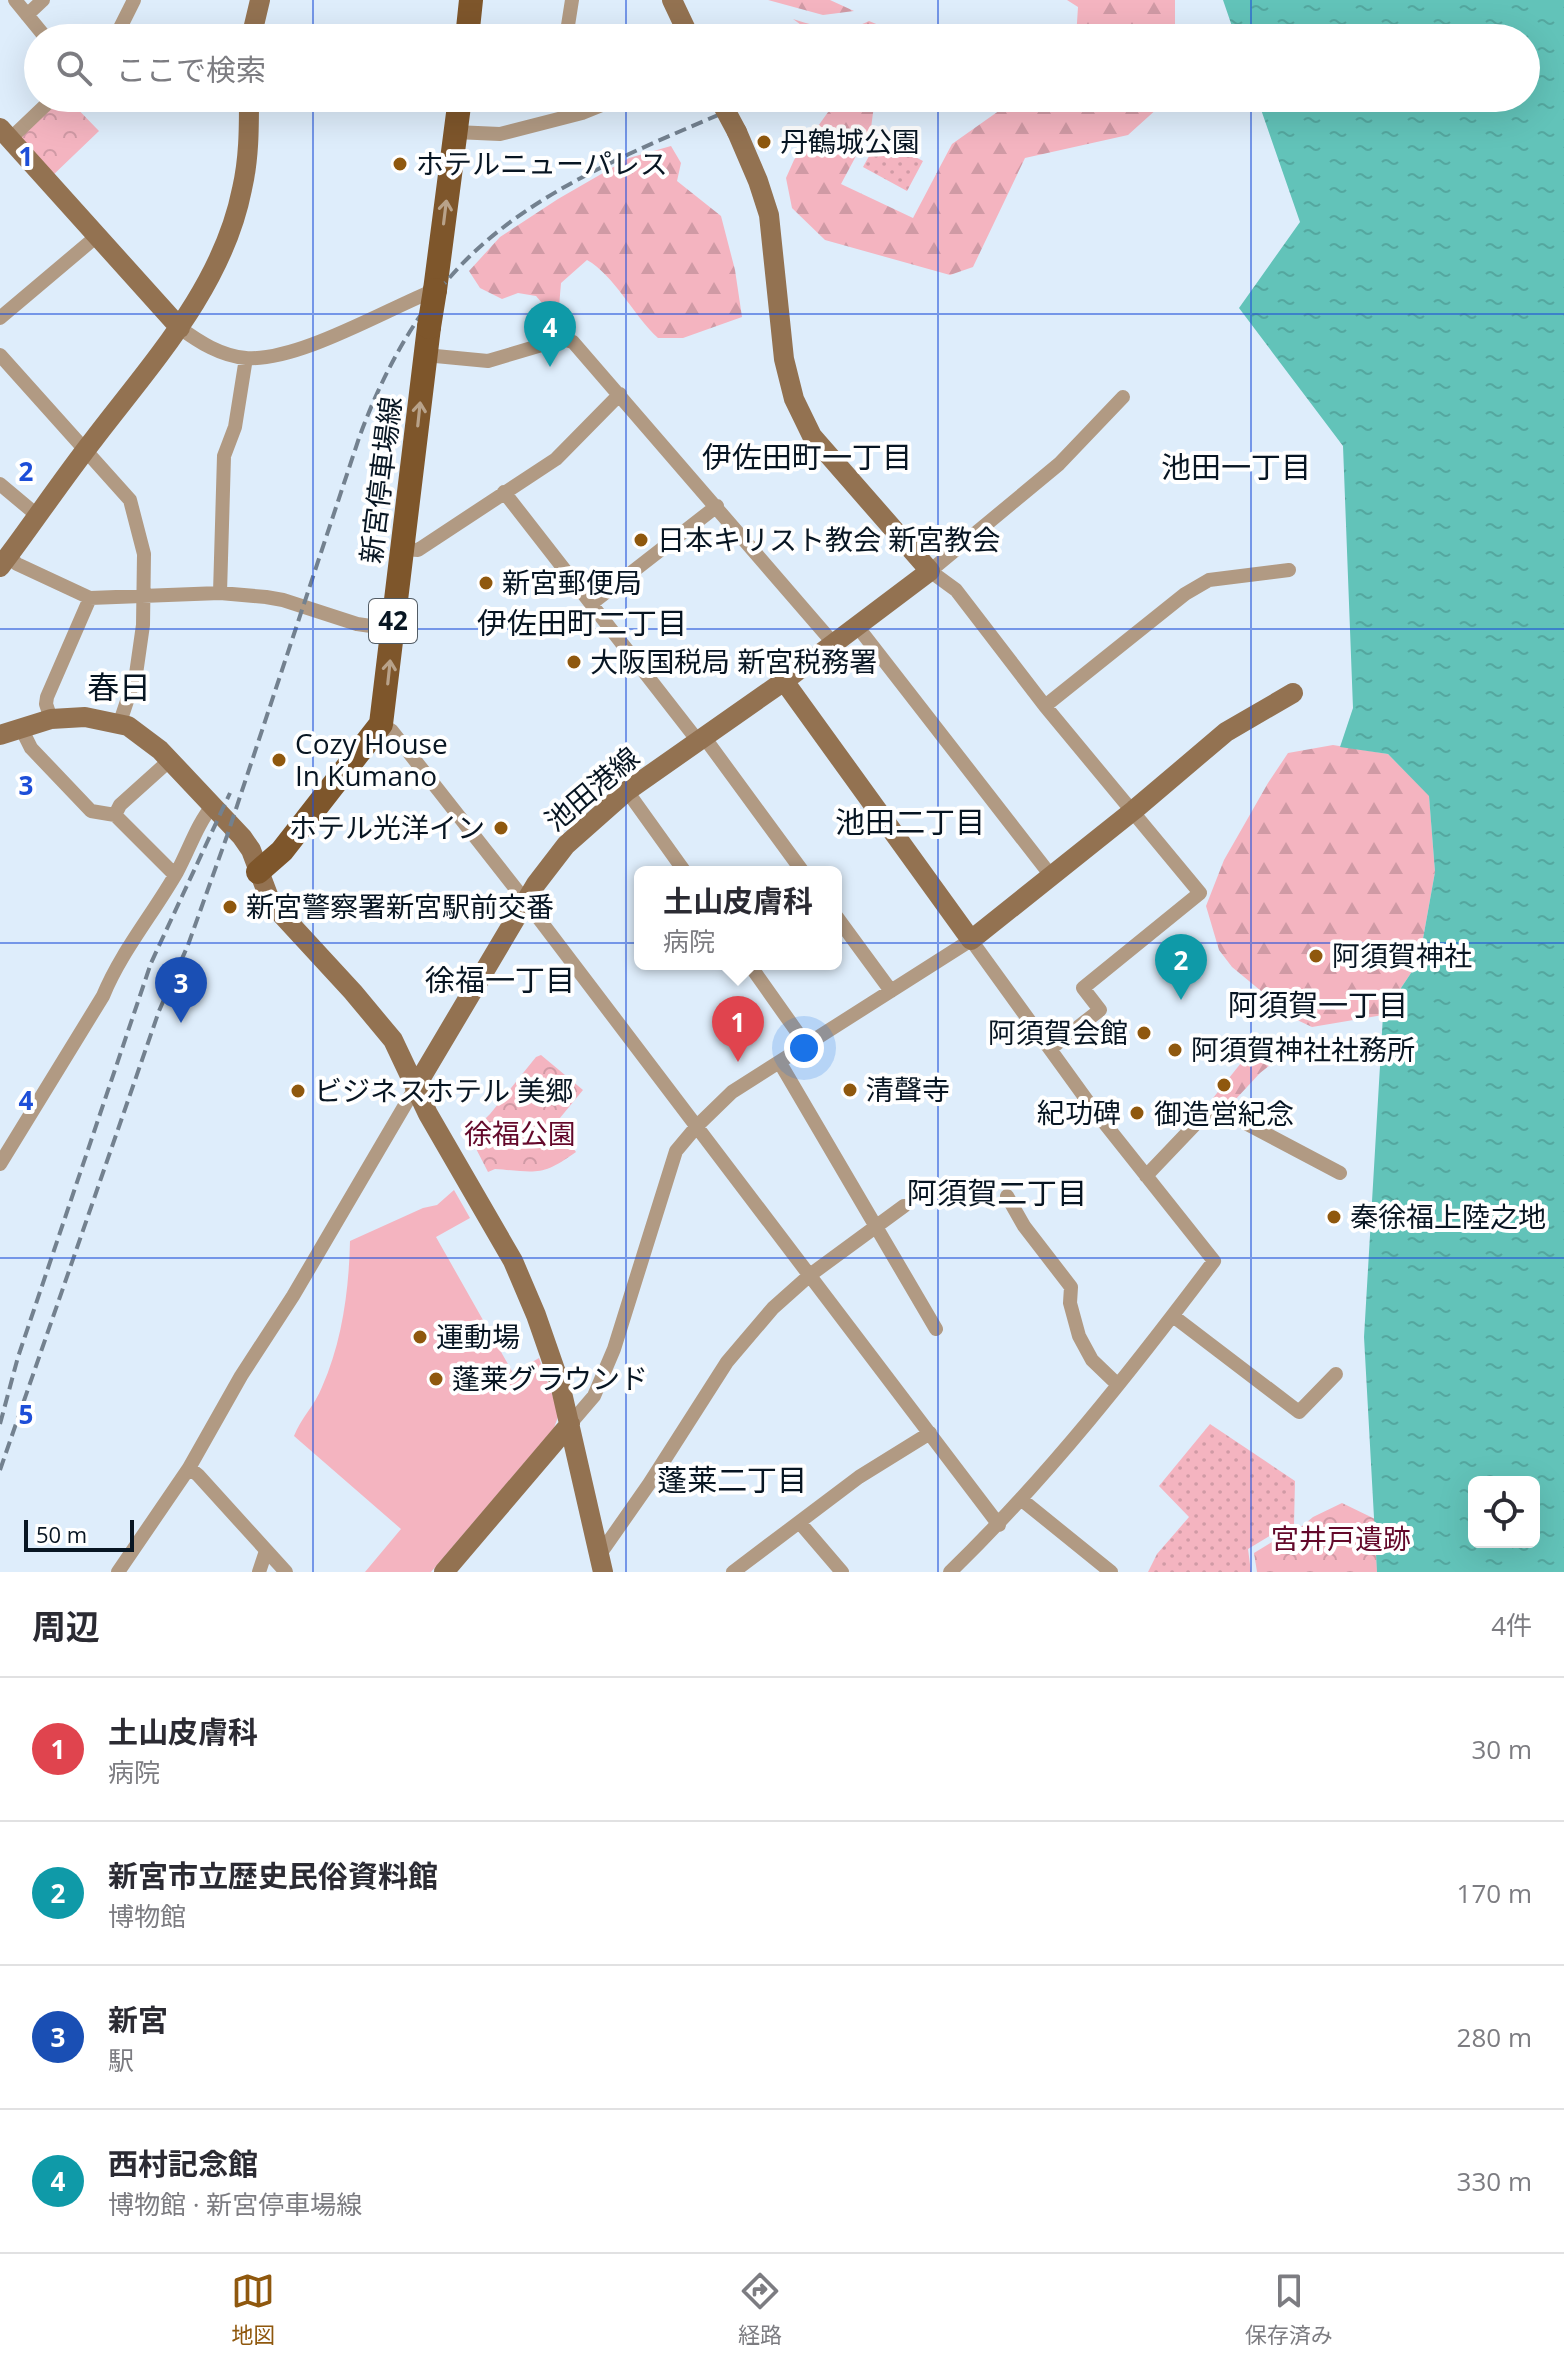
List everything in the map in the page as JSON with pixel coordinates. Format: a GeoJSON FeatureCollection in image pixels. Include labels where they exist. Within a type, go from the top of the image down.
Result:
{"type":"FeatureCollection","features":[{"type":"Feature","properties":{"kind":"main road"},"geometry":{"type":"LineString","coordinates":[[468,24],[471,0]]}},
{"type":"Feature","properties":{"kind":"main road","name":"新宮停車場線"},"geometry":{"type":"LineString","coordinates":[[381,724],[458,112]]}},
{"type":"Feature","properties":{"kind":"main road"},"geometry":{"type":"LineString","coordinates":[[258,872],[282,851],[381,724]]}},
{"type":"Feature","properties":{"kind":"street"},"geometry":{"type":"LineString","coordinates":[[15,0],[34,24]]}},
{"type":"Feature","properties":{"kind":"street"},"geometry":{"type":"LineString","coordinates":[[27,15],[43,0]]}},
{"type":"Feature","properties":{"kind":"street"},"geometry":{"type":"LineString","coordinates":[[122,24],[134,0]]}},
{"type":"Feature","properties":{"kind":"street"},"geometry":{"type":"LineString","coordinates":[[254,24],[260,0]]}},
{"type":"Feature","properties":{"kind":"street"},"geometry":{"type":"LineString","coordinates":[[568,24],[572,0]]}},
{"type":"Feature","properties":{"kind":"street"},"geometry":{"type":"LineString","coordinates":[[672,0],[683,24]]}},
{"type":"Feature","properties":{"kind":"street"},"geometry":{"type":"LineString","coordinates":[[34,112],[5,134],[180,328],[201,343],[246,358],[274,356],[298,350],[435,290]]}},
{"type":"Feature","properties":{"kind":"street"},"geometry":{"type":"LineString","coordinates":[[249,112],[242,190],[233,225],[218,262],[180,328],[85,450],[4,562],[17,564],[90,598],[220,593],[283,600],[357,624],[392,629]]}},
{"type":"Feature","properties":{"kind":"street"},"geometry":{"type":"LineString","coordinates":[[455,132],[500,134],[584,112]]}},
{"type":"Feature","properties":{"kind":"street"},"geometry":{"type":"LineString","coordinates":[[726,112],[758,181],[769,215],[784,359],[794,399],[812,436],[930,571],[956,590],[1045,706],[1200,893],[1083,988],[1100,1010],[1050,1049]]}},
{"type":"Feature","properties":{"kind":"street"},"geometry":{"type":"LineString","coordinates":[[0,318],[97,236]]}},
{"type":"Feature","properties":{"kind":"street"},"geometry":{"type":"LineString","coordinates":[[425,355],[488,361],[562,339],[573,342],[834,644]]}},
{"type":"Feature","properties":{"kind":"street"},"geometry":{"type":"LineString","coordinates":[[0,355],[130,500],[144,554],[144,596],[141,652],[120,722]]}},
{"type":"Feature","properties":{"kind":"street"},"geometry":{"type":"LineString","coordinates":[[220,593],[224,456],[235,427],[246,358]]}},
{"type":"Feature","properties":{"kind":"street"},"geometry":{"type":"LineString","coordinates":[[404,549],[418,550],[556,459],[620,394]]}},
{"type":"Feature","properties":{"kind":"street"},"geometry":{"type":"LineString","coordinates":[[930,571],[1059,464],[1123,397]]}},
{"type":"Feature","properties":{"kind":"street"},"geometry":{"type":"LineString","coordinates":[[0,484],[38,516]]}},
{"type":"Feature","properties":{"kind":"street"},"geometry":{"type":"LineString","coordinates":[[504,492],[798,866]]}},
{"type":"Feature","properties":{"kind":"street"},"geometry":{"type":"LineString","coordinates":[[591,604],[717,506]]}},
{"type":"Feature","properties":{"kind":"street"},"geometry":{"type":"LineString","coordinates":[[1045,706],[1185,594],[1209,580],[1289,570]]}},
{"type":"Feature","properties":{"kind":"street","name":"池田港線"},"geometry":{"type":"LineString","coordinates":[[415,1088],[548,866],[566,845],[627,791],[784,681],[930,571]]}},
{"type":"Feature","properties":{"kind":"street"},"geometry":{"type":"LineString","coordinates":[[51,719],[47,697],[90,598]]}},
{"type":"Feature","properties":{"kind":"street"},"geometry":{"type":"LineString","coordinates":[[857,626],[1052,877]]}},
{"type":"Feature","properties":{"kind":"street"},"geometry":{"type":"LineString","coordinates":[[784,681],[1050,1049],[1214,1261],[1118,1385],[1022,1500],[950,1572]]}},
{"type":"Feature","properties":{"kind":"street"},"geometry":{"type":"LineString","coordinates":[[444,1572],[594,1396],[614,1349],[676,1151],[697,1126],[732,1092],[971,940],[1226,732],[1293,693]]}},
{"type":"Feature","properties":{"kind":"street"},"geometry":{"type":"LineString","coordinates":[[0,735],[51,719],[85,717],[120,722],[143,735],[248,844],[271,903],[386,1030],[522,1282],[560,1384],[599,1565]]}},
{"type":"Feature","properties":{"kind":"street"},"geometry":{"type":"LineString","coordinates":[[381,724],[392,731],[527,903],[999,1525]]}},
{"type":"Feature","properties":{"kind":"street"},"geometry":{"type":"LineString","coordinates":[[22,730],[31,748],[91,811],[115,815],[175,875]]}},
{"type":"Feature","properties":{"kind":"street"},"geometry":{"type":"LineString","coordinates":[[115,815],[120,805],[170,760]]}},
{"type":"Feature","properties":{"kind":"street"},"geometry":{"type":"LineString","coordinates":[[627,791],[681,866]]}},
{"type":"Feature","properties":{"kind":"street"},"geometry":{"type":"LineString","coordinates":[[0,1164],[103,996],[112,974],[175,875],[204,816],[213,805]]}},
{"type":"Feature","properties":{"kind":"street"},"geometry":{"type":"LineString","coordinates":[[842,924],[891,991]]}},
{"type":"Feature","properties":{"kind":"street"},"geometry":{"type":"LineString","coordinates":[[753,970],[807,1046]]}},
{"type":"Feature","properties":{"kind":"street"},"geometry":{"type":"LineString","coordinates":[[780,1063],[936,1329]]}},
{"type":"Feature","properties":{"kind":"street"},"geometry":{"type":"LineString","coordinates":[[118,1572],[189,1468],[415,1088]]}},
{"type":"Feature","properties":{"kind":"street"},"geometry":{"type":"LineString","coordinates":[[1146,1176],[1208,1111],[1217,1108],[1340,1173]]}},
{"type":"Feature","properties":{"kind":"street"},"geometry":{"type":"LineString","coordinates":[[1007,1196],[1024,1226],[1071,1287],[1070,1303],[1079,1336],[1092,1360],[1118,1385]]}},
{"type":"Feature","properties":{"kind":"street"},"geometry":{"type":"LineString","coordinates":[[599,1565],[727,1362],[773,1308],[810,1275],[904,1206]]}},
{"type":"Feature","properties":{"kind":"street"},"geometry":{"type":"LineString","coordinates":[[1173,1316],[1299,1412],[1336,1374]]}},
{"type":"Feature","properties":{"kind":"street"},"geometry":{"type":"LineString","coordinates":[[733,1572],[859,1477],[930,1433]]}},
{"type":"Feature","properties":{"kind":"street"},"geometry":{"type":"LineString","coordinates":[[189,1468],[286,1572]]}},
{"type":"Feature","properties":{"kind":"street"},"geometry":{"type":"LineString","coordinates":[[1022,1500],[1111,1572]]}},
{"type":"Feature","properties":{"kind":"street"},"geometry":{"type":"LineString","coordinates":[[800,1523],[842,1572]]}},
{"type":"Feature","properties":{"kind":"street"},"geometry":{"type":"LineString","coordinates":[[259,1572],[266,1551]]}},
{"type":"Feature","properties":{"kind":"green space"},"geometry":{"type":"Polygon","coordinates":[[[768,0],[830,0],[854,11],[823,15],[768,0]]]}},
{"type":"Feature","properties":{"kind":"green space"},"geometry":{"type":"Polygon","coordinates":[[[1067,0],[1175,0],[1175,24],[1077,24],[1078,7],[1067,0]]]}},
{"type":"Feature","properties":{"kind":"green space"},"geometry":{"type":"Polygon","coordinates":[[[43,112],[81,112],[99,131],[50,178],[14,139],[43,112]]]}},
{"type":"Feature","properties":{"kind":"green space"},"geometry":{"type":"Polygon","coordinates":[[[828,112],[873,112],[871,128],[841,184],[913,218],[952,144],[997,112],[1153,112],[1128,135],[1025,158],[973,267],[950,275],[825,240],[792,208],[786,178],[794,160],[828,112]]]}},
{"type":"Feature","properties":{"kind":"green space"},"geometry":{"type":"Polygon","coordinates":[[[879,138],[923,161],[907,191],[863,167],[879,138]]]}},
{"type":"Feature","properties":{"kind":"green space"},"geometry":{"type":"Polygon","coordinates":[[[671,146],[681,163],[677,181],[721,216],[735,270],[742,317],[683,338],[658,338],[606,275],[587,260],[561,283],[559,307],[548,310],[536,296],[518,293],[502,299],[480,288],[469,271],[500,237],[629,158],[671,146]]]}},
{"type":"Feature","properties":{"kind":"green space","name":"阿須賀神社"},"geometry":{"type":"Polygon","coordinates":[[[1333,745],[1388,754],[1429,795],[1435,872],[1419,961],[1383,1015],[1312,1027],[1295,1019],[1232,967],[1219,950],[1206,906],[1224,860],[1288,753],[1333,745]]]}},
{"type":"Feature","properties":{"kind":"green space"},"geometry":{"type":"Polygon","coordinates":[[[1283,1043],[1290,1049],[1260,1073],[1234,1101],[1213,1103],[1213,1098],[1249,1053],[1266,1057],[1283,1043]]]}},
{"type":"Feature","properties":{"kind":"green space","name":"徐福公園"},"geometry":{"type":"Polygon","coordinates":[[[541,1055],[583,1090],[555,1124],[576,1152],[554,1166],[538,1171],[495,1169],[488,1172],[469,1135],[541,1055]]]}},
{"type":"Feature","properties":{"kind":"green space","name":"蓬莱グラウンド"},"geometry":{"type":"Polygon","coordinates":[[[454,1190],[470,1218],[436,1237],[513,1373],[539,1358],[559,1414],[554,1428],[431,1572],[365,1572],[401,1529],[294,1436],[319,1394],[335,1352],[346,1297],[350,1241],[423,1208],[437,1205],[454,1190]]]}},
{"type":"Feature","properties":{"kind":"green space"},"geometry":{"type":"Polygon","coordinates":[[[1210,1424],[1295,1481],[1294,1525],[1248,1549],[1251,1572],[1148,1572],[1157,1554],[1189,1517],[1159,1486],[1210,1424]]]}},
{"type":"Feature","properties":{"kind":"green space","name":"宮井戸遺跡"},"geometry":{"type":"Polygon","coordinates":[[[1342,1503],[1375,1519],[1377,1572],[1257,1572],[1254,1553],[1342,1503]]]}},
{"type":"Feature","properties":{"kind":"water"},"geometry":{"type":"Polygon","coordinates":[[[1223,0],[1564,0],[1564,1572],[1377,1572],[1364,1337],[1383,1015],[1419,961],[1435,872],[1429,796],[1388,754],[1340,747],[1353,708],[1343,446],[1239,308],[1300,222],[1262,112],[1540,112],[1540,24],[1231,24],[1223,0]]]}},
{"type":"Feature","properties":{"kind":"railway"},"geometry":{"type":"LineString","coordinates":[[0,1470],[159,1011],[188,945],[227,836],[359,438],[391,365],[434,297],[469,257],[500,230],[569,184],[725,112]]}},
{"type":"Feature","properties":{"kind":"railway"},"geometry":{"type":"LineString","coordinates":[[0,1424],[18,1357],[151,963],[230,793]]}},
{"type":"Feature","properties":{"kind":"place","name":"丹鶴城公園"},"geometry":{"type":"Point","coordinates":[764,142]}},
{"type":"Feature","properties":{"kind":"place","name":"ホテルニューパレス"},"geometry":{"type":"Point","coordinates":[400,164]}},
{"type":"Feature","properties":{"kind":"place","name":"西村記念館"},"geometry":{"type":"Point","coordinates":[550,367]}},
{"type":"Feature","properties":{"kind":"place","name":"日本キリスト教会 新宮教会"},"geometry":{"type":"Point","coordinates":[641,540]}},
{"type":"Feature","properties":{"kind":"place","name":"新宮郵便局"},"geometry":{"type":"Point","coordinates":[486,583]}},
{"type":"Feature","properties":{"kind":"place","name":"大阪国税局 新宮税務署"},"geometry":{"type":"Point","coordinates":[574,662]}},
{"type":"Feature","properties":{"kind":"place","name":"Cozy House In Kumano"},"geometry":{"type":"Point","coordinates":[279,760]}},
{"type":"Feature","properties":{"kind":"place","name":"ホテル光洋イン"},"geometry":{"type":"Point","coordinates":[501,828]}},
{"type":"Feature","properties":{"kind":"place","name":"新宮警察署新宮駅前交番"},"geometry":{"type":"Point","coordinates":[230,907]}},
{"type":"Feature","properties":{"kind":"place","name":"阿須賀神社"},"geometry":{"type":"Point","coordinates":[1316,956]}},
{"type":"Feature","properties":{"kind":"place","name":"新宮市立歴史民俗資料館"},"geometry":{"type":"Point","coordinates":[1181,1000]}},
{"type":"Feature","properties":{"kind":"place","name":"新宮"},"geometry":{"type":"Point","coordinates":[181,1023]}},
{"type":"Feature","properties":{"kind":"place","name":"阿須賀会館"},"geometry":{"type":"Point","coordinates":[1144,1033]}},
{"type":"Feature","properties":{"kind":"place","name":"阿須賀神社社務所"},"geometry":{"type":"Point","coordinates":[1175,1050]}},
{"type":"Feature","properties":{"kind":"place","name":"土山皮膚科"},"geometry":{"type":"Point","coordinates":[738,1062]}},
{"type":"Feature","properties":{"kind":"place","name":"御造営紀念"},"geometry":{"type":"Point","coordinates":[1224,1085]}},
{"type":"Feature","properties":{"kind":"place","name":"清聲寺"},"geometry":{"type":"Point","coordinates":[850,1090]}},
{"type":"Feature","properties":{"kind":"place","name":"ビジネスホテル 美郷"},"geometry":{"type":"Point","coordinates":[298,1091]}},
{"type":"Feature","properties":{"kind":"place","name":"紀功碑"},"geometry":{"type":"Point","coordinates":[1137,1113]}},
{"type":"Feature","properties":{"kind":"place","name":"秦徐福上陸之地"},"geometry":{"type":"Point","coordinates":[1334,1217]}},
{"type":"Feature","properties":{"kind":"place","name":"運動場"},"geometry":{"type":"Point","coordinates":[420,1337]}},
{"type":"Feature","properties":{"kind":"place","name":"蓬莱グラウンド"},"geometry":{"type":"Point","coordinates":[436,1379]}},
{"type":"Feature","properties":{"kind":"district","name":"伊佐田町一丁目"},"geometry":{"type":"Point","coordinates":[807,458]}},
{"type":"Feature","properties":{"kind":"district","name":"池田一丁目"},"geometry":{"type":"Point","coordinates":[1236,468]}},
{"type":"Feature","properties":{"kind":"district","name":"伊佐田町二丁目"},"geometry":{"type":"Point","coordinates":[582,624]}},
{"type":"Feature","properties":{"kind":"district","name":"春日"},"geometry":{"type":"Point","coordinates":[119,688]}},
{"type":"Feature","properties":{"kind":"district","name":"池田二丁目"},"geometry":{"type":"Point","coordinates":[910,823]}},
{"type":"Feature","properties":{"kind":"district","name":"徐福一丁目"},"geometry":{"type":"Point","coordinates":[500,981]}},
{"type":"Feature","properties":{"kind":"district","name":"阿須賀一丁目"},"geometry":{"type":"Point","coordinates":[1318,1006]}},
{"type":"Feature","properties":{"kind":"district","name":"阿須賀二丁目"},"geometry":{"type":"Point","coordinates":[997,1194]}},
{"type":"Feature","properties":{"kind":"district","name":"蓬莱二丁目"},"geometry":{"type":"Point","coordinates":[732,1481]}}]}
